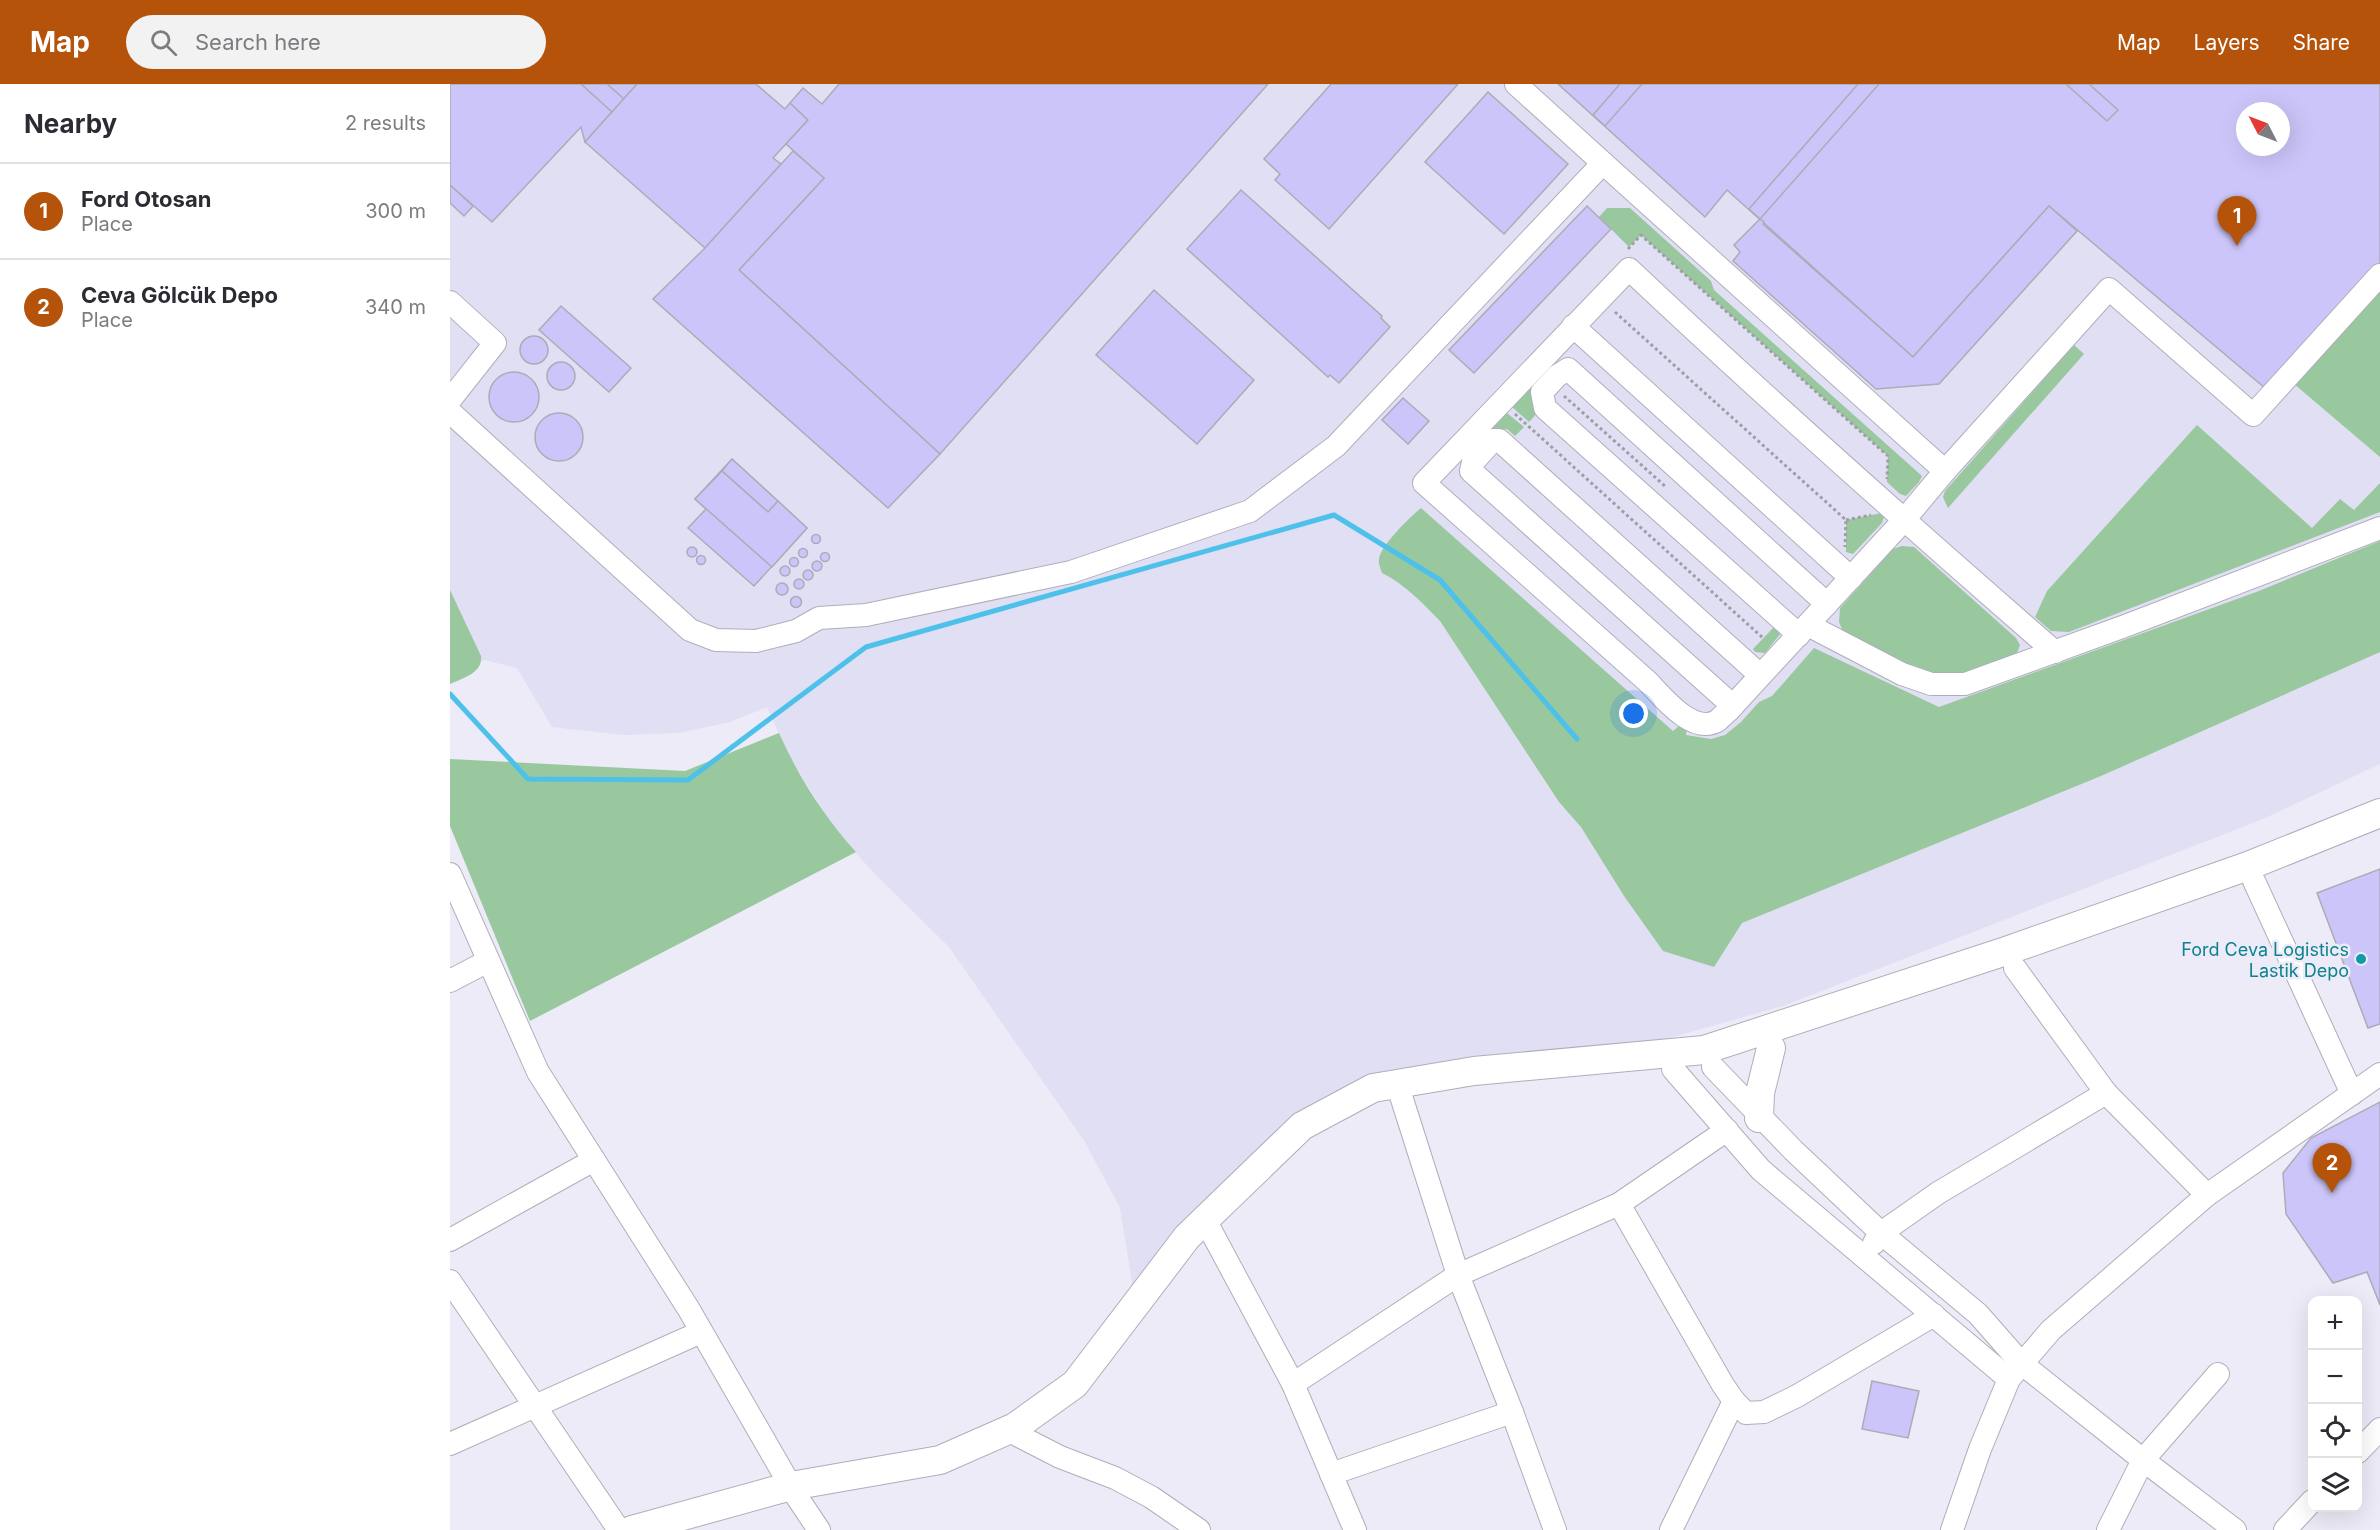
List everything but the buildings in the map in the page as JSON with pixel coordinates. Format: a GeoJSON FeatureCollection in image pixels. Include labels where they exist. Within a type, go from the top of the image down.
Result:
{"type":"FeatureCollection","features":[{"type":"Feature","properties":{"kind":"main road"},"geometry":{"type":"LineString","coordinates":[[632,1530],[940,1460],[1015,1427],[1075,1384],[1187,1237],[1302,1126],[1373,1088],[1474,1071],[1704,1050],[2028,943],[2248,866],[2380,813]]}},
{"type":"Feature","properties":{"kind":"main road"},"geometry":{"type":"LineString","coordinates":[[684,1530],[794,1492],[944,1472],[1019,1436],[1082,1394],[1198,1245],[1309,1136],[1378,1101],[1476,1083],[1713,1067],[2015,968],[2254,881],[2380,832]]}},
{"type":"Feature","properties":{"kind":"main road"},"geometry":{"type":"LineString","coordinates":[[1759,1118],[1760,1093],[1771,1048]]}},
{"type":"Feature","properties":{"kind":"street"},"geometry":{"type":"LineString","coordinates":[[1516,84],[1945,471]]}},
{"type":"Feature","properties":{"kind":"street"},"geometry":{"type":"LineString","coordinates":[[450,412],[690,630],[716,640],[756,641],[796,631],[819,618],[866,615],[1071,572],[1250,511],[1336,446],[1604,163]]}},
{"type":"Feature","properties":{"kind":"street"},"geometry":{"type":"LineString","coordinates":[[1471,471],[1478,441],[1574,326],[1629,269],[1904,520],[2055,651]]}},
{"type":"Feature","properties":{"kind":"street"},"geometry":{"type":"LineString","coordinates":[[1760,675],[1499,440],[1478,441],[1452,453],[1424,483],[1678,711],[1695,723],[1715,722],[1733,706],[1804,630],[2109,289],[2253,415],[2380,275]]}},
{"type":"Feature","properties":{"kind":"street"},"geometry":{"type":"LineString","coordinates":[[450,302],[495,343],[450,400]]}},
{"type":"Feature","properties":{"kind":"street"},"geometry":{"type":"LineString","coordinates":[[1574,326],[1851,578]]}},
{"type":"Feature","properties":{"kind":"street"},"geometry":{"type":"LineString","coordinates":[[1827,604],[1568,369],[1549,383],[1542,392],[1545,408],[1804,630],[1902,674],[1931,684],[1965,684],[2380,528]]}},
{"type":"Feature","properties":{"kind":"street"},"geometry":{"type":"LineString","coordinates":[[1452,453],[1733,706]]}},
{"type":"Feature","properties":{"kind":"street"},"geometry":{"type":"LineString","coordinates":[[450,874],[538,1072],[701,1332],[794,1492],[819,1530]]}},
{"type":"Feature","properties":{"kind":"street"},"geometry":{"type":"LineString","coordinates":[[2254,881],[2352,1094]]}},
{"type":"Feature","properties":{"kind":"street"},"geometry":{"type":"LineString","coordinates":[[450,981],[488,961]]}},
{"type":"Feature","properties":{"kind":"street"},"geometry":{"type":"LineString","coordinates":[[2015,968],[2106,1093],[2207,1195]]}},
{"type":"Feature","properties":{"kind":"street"},"geometry":{"type":"LineString","coordinates":[[1713,1067],[1759,1118],[1881,1233],[1978,1314],[2015,1371]]}},
{"type":"Feature","properties":{"kind":"street"},"geometry":{"type":"LineString","coordinates":[[1673,1069],[1761,1170],[1934,1315],[2143,1460],[2235,1530]]}},
{"type":"Feature","properties":{"kind":"street"},"geometry":{"type":"LineString","coordinates":[[1952,1530],[1980,1449],[2015,1371],[2051,1330],[2207,1195],[2380,1074]]}},
{"type":"Feature","properties":{"kind":"street"},"geometry":{"type":"LineString","coordinates":[[1864,1256],[1881,1233],[1938,1193],[2106,1093]]}},
{"type":"Feature","properties":{"kind":"street"},"geometry":{"type":"LineString","coordinates":[[1401,1096],[1458,1275],[1555,1530]]}},
{"type":"Feature","properties":{"kind":"street"},"geometry":{"type":"LineString","coordinates":[[1293,1384],[1458,1275],[1619,1204],[1727,1130]]}},
{"type":"Feature","properties":{"kind":"street"},"geometry":{"type":"LineString","coordinates":[[450,1240],[594,1160]]}},
{"type":"Feature","properties":{"kind":"street"},"geometry":{"type":"LineString","coordinates":[[1619,1204],[1734,1401],[1746,1413],[1764,1412],[1797,1396],[1934,1315]]}},
{"type":"Feature","properties":{"kind":"street"},"geometry":{"type":"LineString","coordinates":[[1211,1231],[1293,1384],[1355,1530]]}},
{"type":"Feature","properties":{"kind":"street"},"geometry":{"type":"LineString","coordinates":[[450,1281],[619,1530]]}},
{"type":"Feature","properties":{"kind":"street"},"geometry":{"type":"LineString","coordinates":[[450,1444],[701,1332]]}},
{"type":"Feature","properties":{"kind":"street"},"geometry":{"type":"LineString","coordinates":[[2108,1530],[2143,1460],[2218,1374]]}},
{"type":"Feature","properties":{"kind":"street"},"geometry":{"type":"LineString","coordinates":[[1671,1530],[1734,1401]]}},
{"type":"Feature","properties":{"kind":"street"},"geometry":{"type":"LineString","coordinates":[[1331,1474],[1512,1412]]}},
{"type":"Feature","properties":{"kind":"street"},"geometry":{"type":"LineString","coordinates":[[2362,1448],[2380,1429]]}},
{"type":"Feature","properties":{"kind":"street"},"geometry":{"type":"LineString","coordinates":[[1019,1436],[1060,1457],[1115,1478],[1151,1497],[1198,1530]]}},
{"type":"Feature","properties":{"kind":"street"},"geometry":{"type":"LineString","coordinates":[[2285,1530],[2308,1506]]}},
{"type":"Feature","properties":{"kind":"path"},"geometry":{"type":"LineString","coordinates":[[1600,298],[1846,520],[1843,551]]}},
{"type":"Feature","properties":{"kind":"path"},"geometry":{"type":"LineString","coordinates":[[1509,409],[1763,638]]}},
{"type":"Feature","properties":{"kind":"path"},"geometry":{"type":"LineString","coordinates":[[1846,520],[1876,514]]}},
{"type":"Feature","properties":{"kind":"shaded area"},"geometry":{"type":"Polygon","coordinates":[[[450,84],[2380,84],[2380,764],[2263,819],[1783,1006],[1641,1046],[1457,1074],[1302,1126],[1136,1307],[1120,1208],[1085,1142],[949,947],[873,872],[836,831],[789,756],[767,707],[730,722],[678,733],[624,735],[552,727],[517,668],[484,660],[450,679],[450,84]]]}},
{"type":"Feature","properties":{"kind":"green space"},"geometry":{"type":"Polygon","coordinates":[[[1607,208],[1630,208],[1711,281],[1714,290],[1922,476],[1919,482],[1906,496],[1900,494],[1887,482],[1888,456],[1641,235],[1629,247],[1599,217],[1607,208]]]}},
{"type":"Feature","properties":{"kind":"green space"},"geometry":{"type":"Polygon","coordinates":[[[2380,274],[2380,457],[2287,378],[2380,274]]]}},
{"type":"Feature","properties":{"kind":"green space"},"geometry":{"type":"Polygon","coordinates":[[[2074,345],[2084,354],[1948,508],[1943,497],[1945,491],[2074,345]]]}},
{"type":"Feature","properties":{"kind":"green space"},"geometry":{"type":"Polygon","coordinates":[[[1532,386],[1535,388],[1532,400],[1538,412],[1529,422],[1512,407],[1532,386]]]}},
{"type":"Feature","properties":{"kind":"green space"},"geometry":{"type":"Polygon","coordinates":[[[1507,413],[1524,427],[1515,436],[1507,429],[1488,433],[1507,413]]]}},
{"type":"Feature","properties":{"kind":"green space"},"geometry":{"type":"Polygon","coordinates":[[[2197,425],[2312,528],[2340,499],[2354,510],[2380,483],[2380,512],[2069,632],[2051,631],[2035,617],[2047,591],[2197,425]]]}},
{"type":"Feature","properties":{"kind":"green space"},"geometry":{"type":"Polygon","coordinates":[[[1421,508],[1673,731],[1680,725],[1687,728],[1686,735],[1711,739],[1725,735],[1741,722],[1759,702],[1772,696],[1814,648],[1939,707],[2259,591],[2380,541],[2380,652],[2101,776],[1742,923],[1714,967],[1663,951],[1624,896],[1581,827],[1559,802],[1440,621],[1406,589],[1382,573],[1379,561],[1381,553],[1390,539],[1421,508]]]}},
{"type":"Feature","properties":{"kind":"green space"},"geometry":{"type":"Polygon","coordinates":[[[1882,513],[1884,517],[1882,523],[1853,554],[1846,552],[1846,520],[1882,513]]]}},
{"type":"Feature","properties":{"kind":"green space"},"geometry":{"type":"Polygon","coordinates":[[[1902,546],[1914,547],[2016,638],[2020,645],[2017,653],[1964,675],[1932,677],[1843,632],[1839,622],[1840,608],[1893,549],[1902,546]]]}},
{"type":"Feature","properties":{"kind":"green space"},"geometry":{"type":"Polygon","coordinates":[[[450,590],[481,656],[481,662],[475,671],[450,684],[450,590]]]}},
{"type":"Feature","properties":{"kind":"green space"},"geometry":{"type":"Polygon","coordinates":[[[1775,626],[1781,633],[1765,653],[1755,652],[1753,649],[1775,626]]]}},
{"type":"Feature","properties":{"kind":"green space"},"geometry":{"type":"Polygon","coordinates":[[[779,733],[813,796],[856,852],[530,1021],[450,826],[450,759],[685,771],[779,733]]]}},
{"type":"Feature","properties":{"kind":"waterway"},"geometry":{"type":"LineString","coordinates":[[450,694],[528,779],[688,780],[866,647],[1334,515],[1440,580],[1577,739]]}},
{"type":"Feature","properties":{"kind":"place","name":"Ford Otosan"},"geometry":{"type":"Point","coordinates":[2237,246]}},
{"type":"Feature","properties":{"kind":"place","name":"Ford Ceva Logistics Lastik Depo"},"geometry":{"type":"Point","coordinates":[2361,959]}},
{"type":"Feature","properties":{"kind":"place","name":"Ceva Gölcük Depo"},"geometry":{"type":"Point","coordinates":[2332,1193]}}]}
